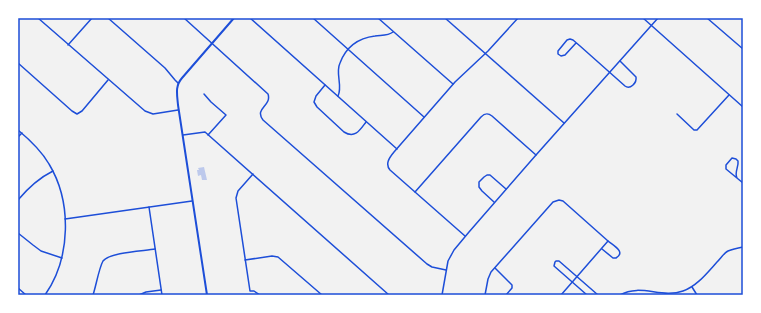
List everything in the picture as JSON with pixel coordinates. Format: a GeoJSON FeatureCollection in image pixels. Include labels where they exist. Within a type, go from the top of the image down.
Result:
{"type":"FeatureCollection","features":[{"type":"Feature","properties":{"kind":"street"},"geometry":{"type":"LineString","coordinates":[[38,18],[142,110],[148,113],[158,114],[179,110]]}},
{"type":"Feature","properties":{"kind":"street"},"geometry":{"type":"LineString","coordinates":[[68,45],[92,18]]}},
{"type":"Feature","properties":{"kind":"street"},"geometry":{"type":"LineString","coordinates":[[108,18],[165,68],[178,83]]}},
{"type":"Feature","properties":{"kind":"street"},"geometry":{"type":"LineString","coordinates":[[184,18],[268,94],[268,101],[260,113],[263,120],[427,264],[432,267],[446,270]]}},
{"type":"Feature","properties":{"kind":"street"},"geometry":{"type":"LineString","coordinates":[[207,295],[176,94],[178,83],[234,18]]}},
{"type":"Feature","properties":{"kind":"street"},"geometry":{"type":"LineString","coordinates":[[250,18],[397,149]]}},
{"type":"Feature","properties":{"kind":"street"},"geometry":{"type":"LineString","coordinates":[[313,18],[424,117]]}},
{"type":"Feature","properties":{"kind":"street"},"geometry":{"type":"LineString","coordinates":[[378,18],[453,84]]}},
{"type":"Feature","properties":{"kind":"street"},"geometry":{"type":"LineString","coordinates":[[445,18],[564,124]]}},
{"type":"Feature","properties":{"kind":"street"},"geometry":{"type":"LineString","coordinates":[[465,236],[390,170],[388,164],[390,157],[453,84],[485,54],[517,18]]}},
{"type":"Feature","properties":{"kind":"street"},"geometry":{"type":"LineString","coordinates":[[642,18],[743,107]]}},
{"type":"Feature","properties":{"kind":"street"},"geometry":{"type":"LineString","coordinates":[[442,295],[450,256],[465,236],[658,18]]}},
{"type":"Feature","properties":{"kind":"street"},"geometry":{"type":"LineString","coordinates":[[707,18],[743,49]]}},
{"type":"Feature","properties":{"kind":"street"},"geometry":{"type":"LineString","coordinates":[[338,96],[340,92],[338,72],[339,65],[348,49],[357,42],[366,38],[393,32]]}},
{"type":"Feature","properties":{"kind":"street"},"geometry":{"type":"LineString","coordinates":[[576,43],[564,56],[560,56],[558,54],[558,51],[568,39],[572,39],[627,88],[629,88],[636,81],[636,77],[620,62]]}},
{"type":"Feature","properties":{"kind":"street"},"geometry":{"type":"LineString","coordinates":[[18,63],[77,114],[82,111],[108,80]]}},
{"type":"Feature","properties":{"kind":"street"},"geometry":{"type":"LineString","coordinates":[[325,85],[315,98],[314,102],[317,107],[344,132],[350,135],[354,134],[366,122]]}},
{"type":"Feature","properties":{"kind":"street"},"geometry":{"type":"LineString","coordinates":[[204,94],[226,115],[208,135]]}},
{"type":"Feature","properties":{"kind":"street"},"geometry":{"type":"LineString","coordinates":[[677,114],[694,130],[697,130],[729,95]]}},
{"type":"Feature","properties":{"kind":"street"},"geometry":{"type":"LineString","coordinates":[[414,192],[485,114],[492,116],[536,155]]}},
{"type":"Feature","properties":{"kind":"street"},"geometry":{"type":"LineString","coordinates":[[18,130],[31,141],[53,171],[61,193],[66,219],[65,242],[62,258],[55,278],[45,295]]}},
{"type":"Feature","properties":{"kind":"street"},"geometry":{"type":"LineString","coordinates":[[183,135],[205,132],[389,295]]}},
{"type":"Feature","properties":{"kind":"street"},"geometry":{"type":"LineString","coordinates":[[18,137],[22,133]]}},
{"type":"Feature","properties":{"kind":"street"},"geometry":{"type":"LineString","coordinates":[[737,178],[736,173],[738,161],[732,158],[726,165],[727,171],[743,183]]}},
{"type":"Feature","properties":{"kind":"street"},"geometry":{"type":"LineString","coordinates":[[18,200],[35,182],[53,171]]}},
{"type":"Feature","properties":{"kind":"street"},"geometry":{"type":"LineString","coordinates":[[250,295],[236,195],[253,174]]}},
{"type":"Feature","properties":{"kind":"street"},"geometry":{"type":"LineString","coordinates":[[494,202],[479,188],[480,181],[485,176],[490,175],[506,189]]}},
{"type":"Feature","properties":{"kind":"street"},"geometry":{"type":"LineString","coordinates":[[485,295],[488,277],[556,200],[563,201],[619,250],[620,254],[616,258],[613,258],[602,248]]}},
{"type":"Feature","properties":{"kind":"street"},"geometry":{"type":"LineString","coordinates":[[66,219],[193,201]]}},
{"type":"Feature","properties":{"kind":"street"},"geometry":{"type":"LineString","coordinates":[[149,207],[162,295]]}},
{"type":"Feature","properties":{"kind":"street"},"geometry":{"type":"LineString","coordinates":[[18,233],[41,251],[62,258]]}},
{"type":"Feature","properties":{"kind":"street"},"geometry":{"type":"LineString","coordinates":[[561,295],[608,241]]}},
{"type":"Feature","properties":{"kind":"street"},"geometry":{"type":"LineString","coordinates":[[620,295],[626,292],[639,290],[663,294],[683,291],[700,281],[726,253],[743,247]]}},
{"type":"Feature","properties":{"kind":"street"},"geometry":{"type":"LineString","coordinates":[[94,295],[103,261],[116,255],[155,249]]}},
{"type":"Feature","properties":{"kind":"street"},"geometry":{"type":"LineString","coordinates":[[245,260],[278,256],[322,295]]}},
{"type":"Feature","properties":{"kind":"street"},"geometry":{"type":"LineString","coordinates":[[587,295],[554,266],[556,260],[598,295]]}},
{"type":"Feature","properties":{"kind":"street"},"geometry":{"type":"LineString","coordinates":[[495,268],[512,285],[512,288],[506,295]]}},
{"type":"Feature","properties":{"kind":"street"},"geometry":{"type":"LineString","coordinates":[[692,287],[697,295]]}},
{"type":"Feature","properties":{"kind":"street"},"geometry":{"type":"LineString","coordinates":[[18,288],[26,295]]}},
{"type":"Feature","properties":{"kind":"street"},"geometry":{"type":"LineString","coordinates":[[139,295],[146,292],[161,290]]}},
{"type":"Feature","properties":{"kind":"street"},"geometry":{"type":"LineString","coordinates":[[250,291],[256,292],[260,295]]}},
{"type":"Feature","properties":{"kind":"building"},"geometry":{"type":"Polygon","coordinates":[[[204,167],[207,180],[202,180],[201,175],[198,176],[198,168],[204,167]]]}}]}
